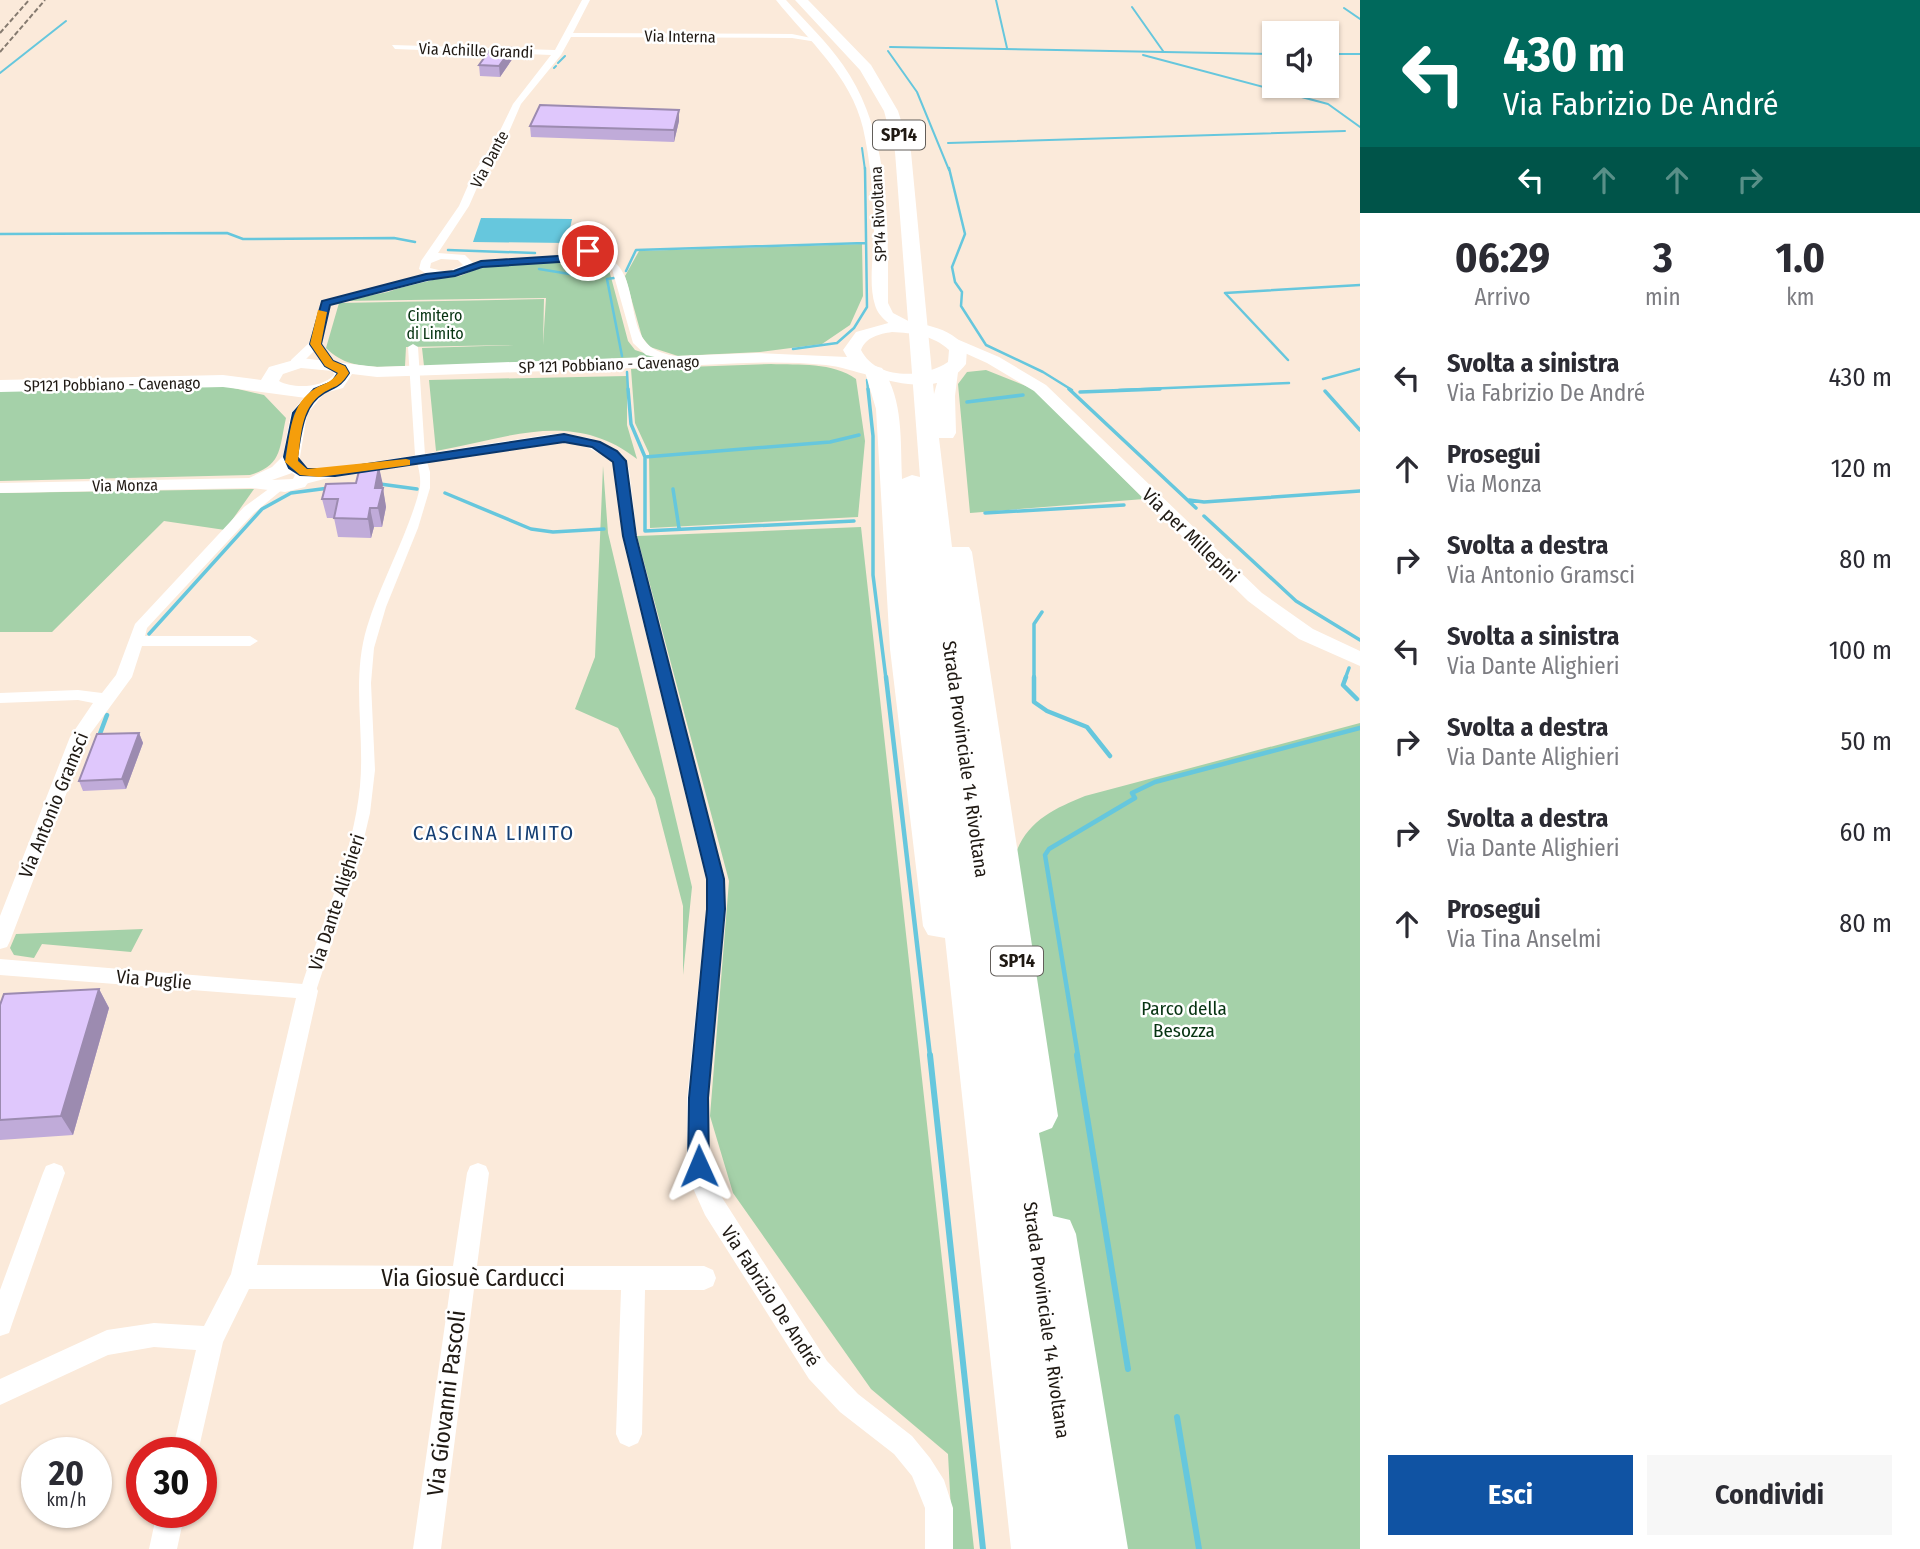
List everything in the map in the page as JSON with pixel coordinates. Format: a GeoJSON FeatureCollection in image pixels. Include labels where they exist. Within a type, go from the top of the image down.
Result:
{"type":"FeatureCollection","features":[{"type":"Feature","properties":{"kind":"highway","name":"Strada Provinciale 14 Rivoltana"},"geometry":{"type":"LineString","coordinates":[[792,0],[837,49],[865,90],[881,125],[892,179],[904,299],[936,378],[952,662],[1043,1287],[1078,1549]]}},
{"type":"Feature","properties":{"kind":"highway","name":"Strada Provinciale 14 Rivoltana"},"geometry":{"type":"LineString","coordinates":[[801,0],[866,68],[894,118],[905,162],[904,299]]}},
{"type":"Feature","properties":{"kind":"highway"},"geometry":{"type":"LineString","coordinates":[[869,369],[881,381],[888,428],[902,659],[979,1203],[1016,1549]]}},
{"type":"Feature","properties":{"kind":"highway","name":"Strada Provinciale 14 Rivoltana"},"geometry":{"type":"LineString","coordinates":[[936,378],[928,661],[1035,1549]]}},
{"type":"Feature","properties":{"kind":"highway","name":"SP14"},"geometry":{"type":"LineString","coordinates":[[936,378],[1042,1139],[1104,1549]]}},
{"type":"Feature","properties":{"kind":"main road","name":"SP14 Rivoltana"},"geometry":{"type":"LineString","coordinates":[[860,338],[885,328],[911,328],[936,333],[936,378]]}},
{"type":"Feature","properties":{"kind":"main road","name":"SP 121 Pobbiano - Cavenago"},"geometry":{"type":"LineString","coordinates":[[756,358],[827,351],[860,338]]}},
{"type":"Feature","properties":{"kind":"main road"},"geometry":{"type":"LineString","coordinates":[[860,338],[853,354],[869,369],[917,379],[936,378]]}},
{"type":"Feature","properties":{"kind":"main road","name":"SP 121 Pobbiano - Cavenago"},"geometry":{"type":"LineString","coordinates":[[415,373],[756,358],[824,359],[869,369]]}},
{"type":"Feature","properties":{"kind":"main road"},"geometry":{"type":"LineString","coordinates":[[283,378],[415,373]]}},
{"type":"Feature","properties":{"kind":"main road"},"geometry":{"type":"LineString","coordinates":[[283,378],[331,377]]}},
{"type":"Feature","properties":{"kind":"main road","name":"SP121 Pobbiano - Cavenago"},"geometry":{"type":"LineString","coordinates":[[0,386],[283,378]]}},
{"type":"Feature","properties":{"kind":"street","name":"Via Dante"},"geometry":{"type":"LineString","coordinates":[[440,241],[464,206],[478,174],[498,145],[513,112],[558,53],[586,0]]}},
{"type":"Feature","properties":{"kind":"street","name":"SP14 Rivoltana"},"geometry":{"type":"LineString","coordinates":[[780,0],[813,35],[856,95],[873,138],[881,225],[880,290],[874,317],[860,338]]}},
{"type":"Feature","properties":{"kind":"street","name":"Via Interna"},"geometry":{"type":"LineString","coordinates":[[569,34],[813,35]]}},
{"type":"Feature","properties":{"kind":"street","name":"Via Interna"},"geometry":{"type":"LineString","coordinates":[[792,36],[813,35]]}},
{"type":"Feature","properties":{"kind":"street","name":"Via Achille Grandi"},"geometry":{"type":"LineString","coordinates":[[395,47],[558,53]]}},
{"type":"Feature","properties":{"kind":"street"},"geometry":{"type":"LineString","coordinates":[[440,241],[441,250],[466,265]]}},
{"type":"Feature","properties":{"kind":"street"},"geometry":{"type":"LineString","coordinates":[[413,281],[427,265],[440,241]]}},
{"type":"Feature","properties":{"kind":"street"},"geometry":{"type":"LineString","coordinates":[[427,265],[448,255]]}},
{"type":"Feature","properties":{"kind":"street"},"geometry":{"type":"LineString","coordinates":[[299,413],[283,378],[315,344],[325,303],[440,275],[466,265],[575,258],[588,264],[605,260],[617,267],[637,341],[642,348],[681,361]]}},
{"type":"Feature","properties":{"kind":"street"},"geometry":{"type":"LineString","coordinates":[[427,265],[440,275]]}},
{"type":"Feature","properties":{"kind":"street","name":"SP14 Rivoltana"},"geometry":{"type":"LineString","coordinates":[[880,290],[885,313],[911,328]]}},
{"type":"Feature","properties":{"kind":"street"},"geometry":{"type":"LineString","coordinates":[[286,474],[299,413],[331,377],[315,344]]}},
{"type":"Feature","properties":{"kind":"street","name":"Via Dante Alighieri"},"geometry":{"type":"LineString","coordinates":[[188,1437],[211,1339],[242,1277],[308,991],[359,836],[367,785],[366,661],[379,607],[421,502],[425,472],[423,460],[419,456],[413,346]]}},
{"type":"Feature","properties":{"kind":"street","name":"Via per Millepini"},"geometry":{"type":"LineString","coordinates":[[936,378],[993,360],[1040,388],[1255,597],[1306,634],[1360,659]]}},
{"type":"Feature","properties":{"kind":"street","name":"Via per Millepini"},"geometry":{"type":"LineString","coordinates":[[936,378],[985,367],[1040,388]]}},
{"type":"Feature","properties":{"kind":"street","name":"Via Fabrizio De André"},"geometry":{"type":"LineString","coordinates":[[423,460],[564,438],[596,444],[613,453],[620,461],[629,536],[715,879],[716,909],[698,1098],[698,1158],[703,1186],[713,1207],[818,1370],[844,1398],[891,1435],[921,1467],[934,1490],[939,1508],[939,1549]]}},
{"type":"Feature","properties":{"kind":"street","name":"Via Monza"},"geometry":{"type":"LineString","coordinates":[[0,488],[251,482],[286,474],[335,472],[423,460]]}},
{"type":"Feature","properties":{"kind":"street","name":"Via Antonio Gramsci"},"geometry":{"type":"LineString","coordinates":[[0,941],[76,743],[86,723],[124,677],[134,641],[143,624],[286,474]]}},
{"type":"Feature","properties":{"kind":"street"},"geometry":{"type":"LineString","coordinates":[[134,641],[250,641]]}},
{"type":"Feature","properties":{"kind":"street"},"geometry":{"type":"LineString","coordinates":[[0,698],[78,695],[106,699]]}},
{"type":"Feature","properties":{"kind":"street","name":"Via Puglie"},"geometry":{"type":"LineString","coordinates":[[0,967],[308,991]]}},
{"type":"Feature","properties":{"kind":"street"},"geometry":{"type":"LineString","coordinates":[[0,1324],[54,1173]]}},
{"type":"Feature","properties":{"kind":"street","name":"Via Giovanni Pascoli"},"geometry":{"type":"LineString","coordinates":[[427,1549],[478,1173]]}},
{"type":"Feature","properties":{"kind":"street","name":"Via Giosuè Carducci"},"geometry":{"type":"LineString","coordinates":[[242,1277],[704,1278]]}},
{"type":"Feature","properties":{"kind":"street"},"geometry":{"type":"LineString","coordinates":[[629,1434],[633,1278]]}},
{"type":"Feature","properties":{"kind":"street"},"geometry":{"type":"LineString","coordinates":[[0,1392],[107,1343],[154,1335],[211,1339]]}},
{"type":"Feature","properties":{"kind":"street"},"geometry":{"type":"LineString","coordinates":[[163,1549],[168,1528]]}},
{"type":"Feature","properties":{"kind":"green space"},"geometry":{"type":"Polygon","coordinates":[[[862,244],[863,296],[850,325],[822,344],[760,352],[678,356],[650,347],[642,337],[625,276],[639,251],[862,244]]]}},
{"type":"Feature","properties":{"kind":"green space","name":"Cimitero di Limito"},"geometry":{"type":"Polygon","coordinates":[[[566,261],[608,266],[628,341],[635,350],[656,357],[424,366],[422,348],[514,345],[406,347],[405,366],[373,367],[343,360],[326,348],[339,303],[544,299],[543,345],[546,298],[342,301],[388,292],[419,281],[460,276],[484,266],[566,261]]]}},
{"type":"Feature","properties":{"kind":"green space"},"geometry":{"type":"Polygon","coordinates":[[[771,364],[826,367],[856,379],[865,441],[858,517],[650,528],[649,453],[635,423],[631,369],[771,364]]]}},
{"type":"Feature","properties":{"kind":"green space"},"geometry":{"type":"Polygon","coordinates":[[[986,370],[1036,390],[1144,499],[970,513],[958,384],[967,372],[986,370]]]}},
{"type":"Feature","properties":{"kind":"green space"},"geometry":{"type":"Polygon","coordinates":[[[627,376],[627,425],[637,459],[613,444],[589,435],[564,431],[514,435],[436,451],[429,380],[627,376]]]}},
{"type":"Feature","properties":{"kind":"green space"},"geometry":{"type":"Polygon","coordinates":[[[225,386],[264,395],[286,418],[278,454],[269,466],[261,471],[250,475],[0,481],[0,388],[225,386]]]}},
{"type":"Feature","properties":{"kind":"green space"},"geometry":{"type":"Polygon","coordinates":[[[603,466],[608,533],[692,887],[683,975],[683,906],[655,798],[618,728],[575,709],[595,657],[603,466]]]}},
{"type":"Feature","properties":{"kind":"green space"},"geometry":{"type":"Polygon","coordinates":[[[254,489],[225,530],[164,521],[52,632],[0,632],[0,493],[254,489]]]}},
{"type":"Feature","properties":{"kind":"green space"},"geometry":{"type":"Polygon","coordinates":[[[861,527],[974,1549],[953,1549],[948,1454],[871,1389],[733,1193],[710,1116],[729,881],[637,536],[861,527]]]}},
{"type":"Feature","properties":{"kind":"green space","name":"Parco della Besozza"},"geometry":{"type":"Polygon","coordinates":[[[1360,723],[1360,1549],[1079,1549],[1007,1028],[1017,850],[1022,839],[1037,822],[1054,810],[1085,796],[1360,723]]]}},
{"type":"Feature","properties":{"kind":"green space"},"geometry":{"type":"Polygon","coordinates":[[[143,929],[131,952],[42,944],[34,958],[14,955],[10,948],[16,934],[143,929]]]}},
{"type":"Feature","properties":{"kind":"water"},"geometry":{"type":"Polygon","coordinates":[[[481,218],[572,219],[567,243],[473,242],[481,218]]]}},
{"type":"Feature","properties":{"kind":"building"},"geometry":{"type":"Polygon","coordinates":[[[492,47],[512,48],[499,66],[479,65],[492,47]]]}},
{"type":"Feature","properties":{"kind":"building"},"geometry":{"type":"Polygon","coordinates":[[[540,105],[679,110],[674,130],[530,126],[540,105]]]}},
{"type":"Feature","properties":{"kind":"building"},"geometry":{"type":"Polygon","coordinates":[[[360,467],[379,467],[375,488],[383,488],[378,508],[370,508],[368,519],[334,518],[338,499],[322,499],[326,484],[356,483],[360,467]]]}},
{"type":"Feature","properties":{"kind":"building"},"geometry":{"type":"Polygon","coordinates":[[[139,733],[122,779],[79,781],[97,734],[139,733]]]}},
{"type":"Feature","properties":{"kind":"building"},"geometry":{"type":"Polygon","coordinates":[[[99,989],[61,1116],[0,1120],[0,1005],[4,994],[99,989]]]}},
{"type":"Feature","properties":{"kind":"waterway"},"geometry":{"type":"LineString","coordinates":[[996,0],[1007,48]]}},
{"type":"Feature","properties":{"kind":"waterway"},"geometry":{"type":"LineString","coordinates":[[1132,7],[1163,51]]}},
{"type":"Feature","properties":{"kind":"waterway"},"geometry":{"type":"LineString","coordinates":[[1344,8],[1360,19]]}},
{"type":"Feature","properties":{"kind":"waterway"},"geometry":{"type":"LineString","coordinates":[[0,73],[66,21]]}},
{"type":"Feature","properties":{"kind":"waterway"},"geometry":{"type":"LineString","coordinates":[[890,47],[1262,54]]}},
{"type":"Feature","properties":{"kind":"waterway"},"geometry":{"type":"LineString","coordinates":[[888,51],[917,92],[949,170]]}},
{"type":"Feature","properties":{"kind":"waterway"},"geometry":{"type":"LineString","coordinates":[[1339,54],[1360,54]]}},
{"type":"Feature","properties":{"kind":"waterway"},"geometry":{"type":"LineString","coordinates":[[1143,55],[1328,104],[1360,127]]}},
{"type":"Feature","properties":{"kind":"waterway"},"geometry":{"type":"LineString","coordinates":[[558,63],[565,56]]}},
{"type":"Feature","properties":{"kind":"waterway"},"geometry":{"type":"LineString","coordinates":[[948,143],[1345,131]]}},
{"type":"Feature","properties":{"kind":"waterway"},"geometry":{"type":"LineString","coordinates":[[862,148],[865,170]]}},
{"type":"Feature","properties":{"kind":"waterway"},"geometry":{"type":"LineString","coordinates":[[793,349],[837,343],[854,328],[867,307],[865,168]]}},
{"type":"Feature","properties":{"kind":"waterway"},"geometry":{"type":"LineString","coordinates":[[949,168],[965,234],[952,267],[955,282],[962,292],[961,306],[986,345],[1043,372],[1072,390]]}},
{"type":"Feature","properties":{"kind":"waterway"},"geometry":{"type":"LineString","coordinates":[[0,234],[227,233],[243,239],[394,238],[415,242]]}},
{"type":"Feature","properties":{"kind":"waterway"},"geometry":{"type":"LineString","coordinates":[[626,271],[636,250],[865,243]]}},
{"type":"Feature","properties":{"kind":"waterway"},"geometry":{"type":"LineString","coordinates":[[448,250],[535,253]]}},
{"type":"Feature","properties":{"kind":"waterway"},"geometry":{"type":"LineString","coordinates":[[539,269],[594,278]]}},
{"type":"Feature","properties":{"kind":"waterway"},"geometry":{"type":"LineString","coordinates":[[614,278],[607,279],[622,356]]}},
{"type":"Feature","properties":{"kind":"waterway"},"geometry":{"type":"LineString","coordinates":[[1288,360],[1225,293],[1360,285]]}},
{"type":"Feature","properties":{"kind":"waterway"},"geometry":{"type":"LineString","coordinates":[[1323,379],[1360,369]]}},
{"type":"Feature","properties":{"kind":"waterway"},"geometry":{"type":"LineString","coordinates":[[627,372],[628,390]]}},
{"type":"Feature","properties":{"kind":"waterway"},"geometry":{"type":"LineString","coordinates":[[867,380],[868,390]]}},
{"type":"Feature","properties":{"kind":"waterway"},"geometry":{"type":"LineString","coordinates":[[1119,390],[1289,383]]}},
{"type":"Feature","properties":{"kind":"waterway"},"geometry":{"type":"LineString","coordinates":[[628,389],[631,424],[645,457]]}},
{"type":"Feature","properties":{"kind":"waterway"},"geometry":{"type":"LineString","coordinates":[[868,389],[873,436],[873,575],[886,679]]}},
{"type":"Feature","properties":{"kind":"waterway"},"geometry":{"type":"LineString","coordinates":[[1069,389],[1196,508]]}},
{"type":"Feature","properties":{"kind":"waterway"},"geometry":{"type":"LineString","coordinates":[[1080,392],[1160,389]]}},
{"type":"Feature","properties":{"kind":"waterway"},"geometry":{"type":"LineString","coordinates":[[1325,391],[1360,430]]}},
{"type":"Feature","properties":{"kind":"waterway"},"geometry":{"type":"LineString","coordinates":[[967,402],[1023,395]]}},
{"type":"Feature","properties":{"kind":"waterway"},"geometry":{"type":"LineString","coordinates":[[645,457],[830,442],[859,435]]}},
{"type":"Feature","properties":{"kind":"waterway"},"geometry":{"type":"LineString","coordinates":[[645,457],[645,531],[854,521]]}},
{"type":"Feature","properties":{"kind":"waterway"},"geometry":{"type":"LineString","coordinates":[[380,484],[417,489]]}},
{"type":"Feature","properties":{"kind":"waterway"},"geometry":{"type":"LineString","coordinates":[[149,634],[262,509],[291,493],[329,488]]}},
{"type":"Feature","properties":{"kind":"waterway"},"geometry":{"type":"LineString","coordinates":[[673,489],[679,528]]}},
{"type":"Feature","properties":{"kind":"waterway"},"geometry":{"type":"LineString","coordinates":[[1189,500],[1204,502],[1360,491]]}},
{"type":"Feature","properties":{"kind":"waterway"},"geometry":{"type":"LineString","coordinates":[[445,493],[531,529],[553,532],[604,529]]}},
{"type":"Feature","properties":{"kind":"waterway"},"geometry":{"type":"LineString","coordinates":[[985,513],[1124,505]]}},
{"type":"Feature","properties":{"kind":"waterway"},"geometry":{"type":"LineString","coordinates":[[1204,516],[1296,601],[1360,640]]}},
{"type":"Feature","properties":{"kind":"waterway"},"geometry":{"type":"LineString","coordinates":[[1042,612],[1034,624],[1034,702],[1047,711],[1087,727],[1110,756]]}},
{"type":"Feature","properties":{"kind":"waterway"},"geometry":{"type":"LineString","coordinates":[[1345,679],[1349,668]]}},
{"type":"Feature","properties":{"kind":"waterway"},"geometry":{"type":"LineString","coordinates":[[886,677],[930,1056]]}},
{"type":"Feature","properties":{"kind":"waterway"},"geometry":{"type":"LineString","coordinates":[[1346,677],[1343,685],[1357,699]]}},
{"type":"Feature","properties":{"kind":"waterway"},"geometry":{"type":"LineString","coordinates":[[98,739],[107,715]]}},
{"type":"Feature","properties":{"kind":"waterway"},"geometry":{"type":"LineString","coordinates":[[1078,1056],[1045,855],[1049,849],[1135,798],[1132,793],[1155,782],[1360,728]]}},
{"type":"Feature","properties":{"kind":"waterway"},"geometry":{"type":"LineString","coordinates":[[930,1055],[983,1549]]}},
{"type":"Feature","properties":{"kind":"waterway"},"geometry":{"type":"LineString","coordinates":[[1077,1055],[1128,1369]]}},
{"type":"Feature","properties":{"kind":"waterway"},"geometry":{"type":"LineString","coordinates":[[1177,1417],[1199,1549]]}},
{"type":"Feature","properties":{"kind":"railway"},"geometry":{"type":"LineString","coordinates":[[0,33],[29,0]]}},
{"type":"Feature","properties":{"kind":"railway"},"geometry":{"type":"LineString","coordinates":[[0,52],[45,0]]}},
{"type":"Feature","properties":{"kind":"slow traffic"},"geometry":{"type":"LineString","coordinates":[[321,312],[315,344],[329,364],[337,366],[343,373],[336,384],[318,391],[299,413],[290,457],[292,462],[304,472],[319,473],[406,462]]}},
{"type":"Feature","properties":{"kind":"district","name":"CASCINA LIMITO"},"geometry":{"type":"Point","coordinates":[494,833]}},
{"type":"Feature","properties":{"kind":"route"},"geometry":{"type":"LineString","coordinates":[[588,251],[576,255],[575,258],[481,264],[455,274],[426,277],[381,291],[325,303],[315,344],[329,364],[343,371],[342,378],[336,384],[318,391],[299,413],[290,457],[296,468],[304,472],[335,472],[564,438],[596,444],[613,453],[620,461],[629,536],[715,879],[716,909],[710,989],[698,1098],[699,1166]]}}]}
